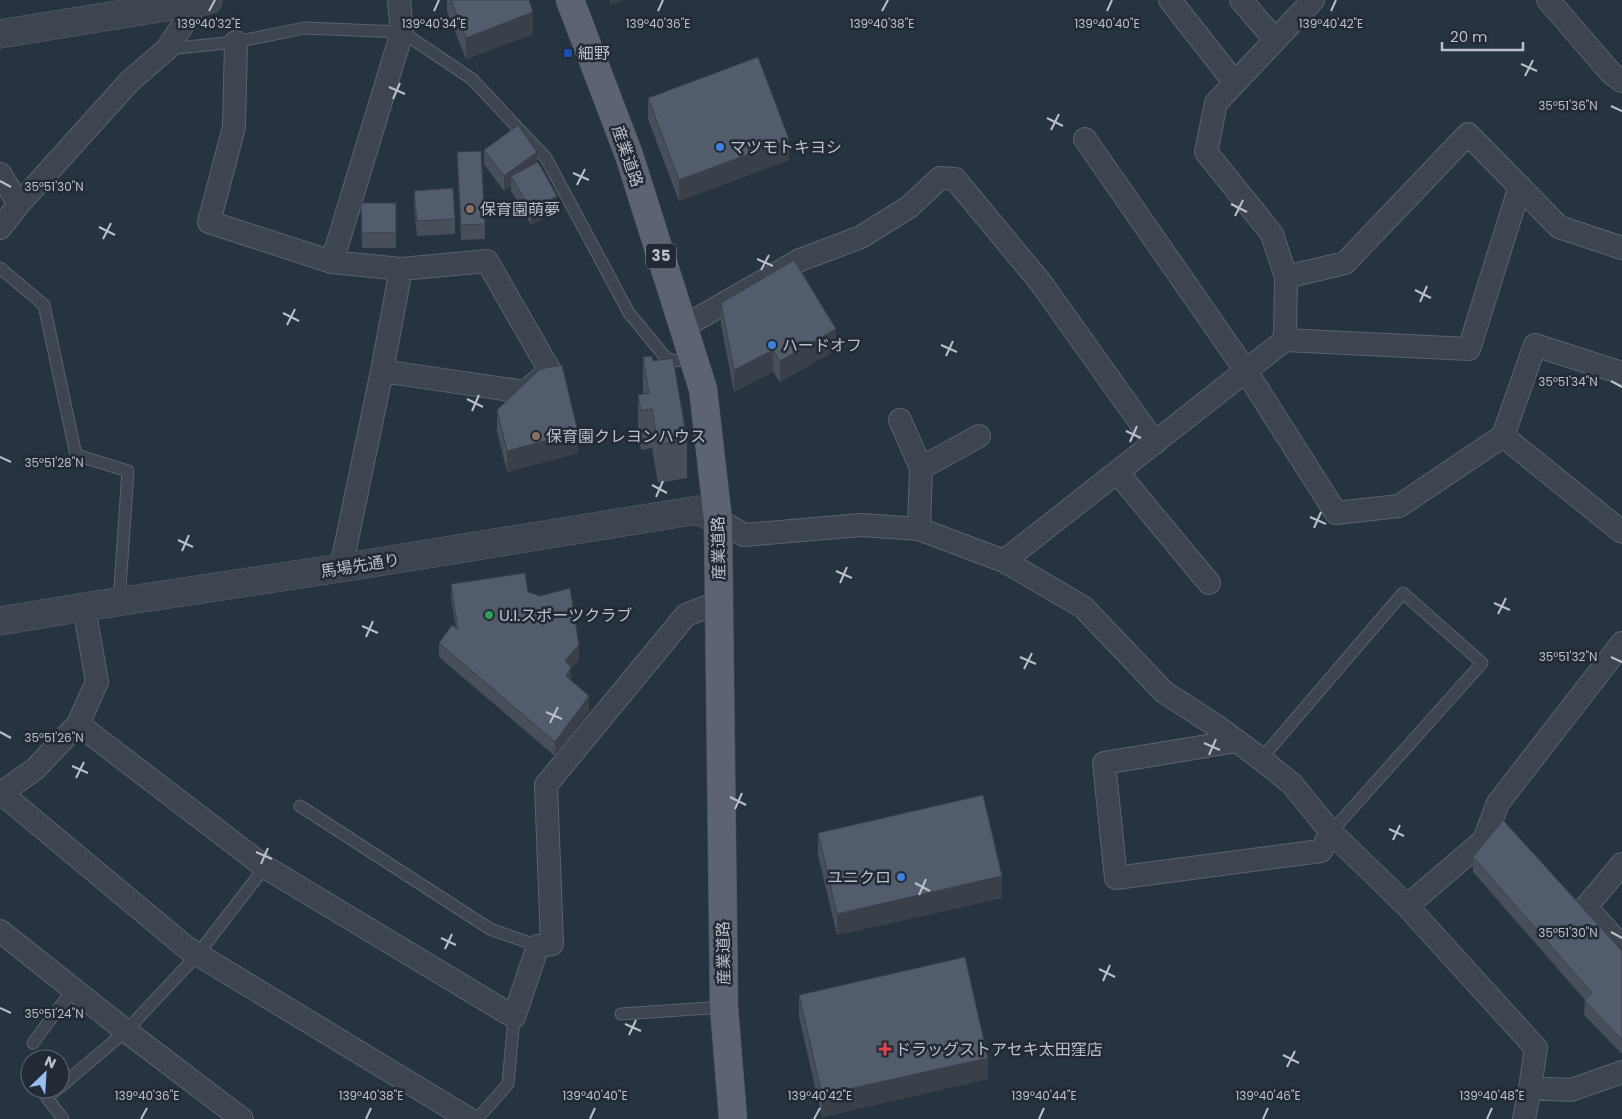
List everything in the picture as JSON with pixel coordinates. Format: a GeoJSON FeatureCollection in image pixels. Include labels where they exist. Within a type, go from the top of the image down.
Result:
{"type":"FeatureCollection","features":[{"type":"Feature","properties":{"kind":"main road","name":"産業道路"},"geometry":{"type":"LineString","coordinates":[[570,0],[628,155],[703,389],[718,520],[724,1007],[733,1119]]}},
{"type":"Feature","properties":{"kind":"street"},"geometry":{"type":"LineString","coordinates":[[0,34],[202,0]]}},
{"type":"Feature","properties":{"kind":"street"},"geometry":{"type":"LineString","coordinates":[[0,228],[19,204],[130,81],[167,49],[202,0]]}},
{"type":"Feature","properties":{"kind":"street"},"geometry":{"type":"LineString","coordinates":[[332,262],[402,32],[399,0]]}},
{"type":"Feature","properties":{"kind":"street"},"geometry":{"type":"LineString","coordinates":[[1170,0],[1235,83]]}},
{"type":"Feature","properties":{"kind":"street"},"geometry":{"type":"LineString","coordinates":[[1241,0],[1275,40]]}},
{"type":"Feature","properties":{"kind":"street"},"geometry":{"type":"LineString","coordinates":[[1285,340],[1286,277],[1272,234],[1206,152],[1216,103],[1313,0]]}},
{"type":"Feature","properties":{"kind":"street"},"geometry":{"type":"LineString","coordinates":[[1548,0],[1618,72]]}},
{"type":"Feature","properties":{"kind":"street"},"geometry":{"type":"LineString","coordinates":[[236,42],[234,127],[209,222],[332,262],[401,269],[487,261],[550,372],[525,392],[382,371]]}},
{"type":"Feature","properties":{"kind":"street"},"geometry":{"type":"LineString","coordinates":[[1286,277],[1345,264],[1468,134],[1560,227],[1622,248]]}},
{"type":"Feature","properties":{"kind":"street"},"geometry":{"type":"LineString","coordinates":[[1085,139],[1246,372],[1336,513],[1399,506],[1503,436],[1535,346],[1622,373]]}},
{"type":"Feature","properties":{"kind":"street"},"geometry":{"type":"LineString","coordinates":[[0,174],[19,204]]}},
{"type":"Feature","properties":{"kind":"street"},"geometry":{"type":"LineString","coordinates":[[683,327],[800,260],[861,237],[910,207],[940,178],[955,179],[1041,283],[1155,443]]}},
{"type":"Feature","properties":{"kind":"street"},"geometry":{"type":"LineString","coordinates":[[1004,561],[1285,340],[1469,349],[1520,186]]}},
{"type":"Feature","properties":{"kind":"street"},"geometry":{"type":"LineString","coordinates":[[341,568],[401,269]]}},
{"type":"Feature","properties":{"kind":"street"},"geometry":{"type":"LineString","coordinates":[[900,420],[921,468],[919,529]]}},
{"type":"Feature","properties":{"kind":"street"},"geometry":{"type":"LineString","coordinates":[[921,468],[979,436]]}},
{"type":"Feature","properties":{"kind":"street"},"geometry":{"type":"LineString","coordinates":[[1503,436],[1622,532]]}},
{"type":"Feature","properties":{"kind":"street"},"geometry":{"type":"LineString","coordinates":[[1117,472],[1209,583]]}},
{"type":"Feature","properties":{"kind":"street","name":"馬場先通り"},"geometry":{"type":"LineString","coordinates":[[0,622],[84,607],[341,568],[698,510],[718,520]]}},
{"type":"Feature","properties":{"kind":"street"},"geometry":{"type":"LineString","coordinates":[[718,520],[744,534],[861,525],[919,529],[1004,561],[1083,607],[1164,692],[1237,741],[1292,784],[1331,832],[1407,906],[1536,1048],[1524,1119]]}},
{"type":"Feature","properties":{"kind":"street"},"geometry":{"type":"LineString","coordinates":[[78,724],[265,867],[514,1017],[538,946],[552,944],[546,785],[686,615],[719,602]]}},
{"type":"Feature","properties":{"kind":"street"},"geometry":{"type":"LineString","coordinates":[[84,607],[96,682],[78,724],[35,769],[1,794],[187,948],[469,1119]]}},
{"type":"Feature","properties":{"kind":"street"},"geometry":{"type":"LineString","coordinates":[[1407,906],[1484,840],[1498,803],[1622,643]]}},
{"type":"Feature","properties":{"kind":"street"},"geometry":{"type":"LineString","coordinates":[[1237,741],[1104,763],[1116,878],[1321,851],[1331,832]]}},
{"type":"Feature","properties":{"kind":"street"},"geometry":{"type":"LineString","coordinates":[[1622,864],[1586,907],[1622,947]]}},
{"type":"Feature","properties":{"kind":"street"},"geometry":{"type":"LineString","coordinates":[[0,931],[126,1031],[242,1119]]}},
{"type":"Feature","properties":{"kind":"street"},"geometry":{"type":"LineString","coordinates":[[1530,1088],[1571,1090],[1622,1072]]}},
{"type":"Feature","properties":{"kind":"lane"},"geometry":{"type":"LineString","coordinates":[[167,49],[236,42],[304,28],[402,32],[472,80],[546,158],[629,314],[666,358],[675,361],[693,357]]}},
{"type":"Feature","properties":{"kind":"lane"},"geometry":{"type":"LineString","coordinates":[[0,268],[44,305],[76,455],[128,471],[119,602]]}},
{"type":"Feature","properties":{"kind":"lane"},"geometry":{"type":"LineString","coordinates":[[1261,759],[1403,593],[1482,663],[1331,832]]}},
{"type":"Feature","properties":{"kind":"lane"},"geometry":{"type":"LineString","coordinates":[[300,806],[490,928],[538,946]]}},
{"type":"Feature","properties":{"kind":"lane"},"geometry":{"type":"LineString","coordinates":[[70,1079],[126,1031],[198,954],[265,867]]}},
{"type":"Feature","properties":{"kind":"lane"},"geometry":{"type":"LineString","coordinates":[[33,1043],[73,989]]}},
{"type":"Feature","properties":{"kind":"lane"},"geometry":{"type":"LineString","coordinates":[[621,1014],[724,1007]]}},
{"type":"Feature","properties":{"kind":"lane"},"geometry":{"type":"LineString","coordinates":[[477,1119],[508,1084],[514,1017]]}},
{"type":"Feature","properties":{"kind":"lane"},"geometry":{"type":"LineString","coordinates":[[48,1099],[63,1119]]}},
{"type":"Feature","properties":{"kind":"building"},"geometry":{"type":"Polygon","coordinates":[[[451,0],[529,0],[533,12],[466,38],[451,0]]]}},
{"type":"Feature","properties":{"kind":"building"},"geometry":{"type":"Polygon","coordinates":[[[758,57],[789,139],[679,180],[648,98],[758,57]]]}},
{"type":"Feature","properties":{"kind":"building"},"geometry":{"type":"Polygon","coordinates":[[[518,125],[537,152],[504,176],[484,150],[518,125]]]}},
{"type":"Feature","properties":{"kind":"building"},"geometry":{"type":"Polygon","coordinates":[[[481,151],[485,224],[461,225],[457,152],[481,151]]]}},
{"type":"Feature","properties":{"kind":"building"},"geometry":{"type":"Polygon","coordinates":[[[538,162],[557,196],[531,211],[511,176],[538,162]]]}},
{"type":"Feature","properties":{"kind":"building"},"geometry":{"type":"Polygon","coordinates":[[[453,188],[455,219],[417,221],[414,191],[453,188]]]}},
{"type":"Feature","properties":{"kind":"building"},"geometry":{"type":"Polygon","coordinates":[[[361,203],[396,203],[396,233],[362,233],[361,203]]]}},
{"type":"Feature","properties":{"kind":"building"},"geometry":{"type":"Polygon","coordinates":[[[794,260],[836,329],[780,361],[773,350],[734,370],[721,303],[794,260]]]}},
{"type":"Feature","properties":{"kind":"building"},"geometry":{"type":"Polygon","coordinates":[[[652,356],[653,361],[673,358],[687,440],[658,445],[652,409],[641,411],[638,395],[649,393],[643,357],[652,356]]]}},
{"type":"Feature","properties":{"kind":"building"},"geometry":{"type":"Polygon","coordinates":[[[562,365],[578,432],[507,451],[497,410],[540,369],[562,365]]]}},
{"type":"Feature","properties":{"kind":"building"},"geometry":{"type":"Polygon","coordinates":[[[525,573],[528,592],[540,596],[570,588],[579,645],[565,661],[571,667],[566,676],[589,696],[555,742],[439,643],[452,625],[458,629],[451,584],[525,573]]]}},
{"type":"Feature","properties":{"kind":"building"},"geometry":{"type":"Polygon","coordinates":[[[983,795],[1002,876],[837,914],[818,833],[983,795]]]}},
{"type":"Feature","properties":{"kind":"building"},"geometry":{"type":"Polygon","coordinates":[[[1503,820],[1622,951],[1622,1040],[1584,1000],[1592,993],[1473,857],[1503,820]]]}},
{"type":"Feature","properties":{"kind":"building"},"geometry":{"type":"Polygon","coordinates":[[[965,957],[988,1058],[822,1095],[799,995],[965,957]]]}},
{"type":"Feature","properties":{"kind":"place","name":"細野"},"geometry":{"type":"Point","coordinates":[568,53]}},
{"type":"Feature","properties":{"kind":"place","name":"マツモトキヨシ"},"geometry":{"type":"Point","coordinates":[720,147]}},
{"type":"Feature","properties":{"kind":"place","name":"保育園萌夢"},"geometry":{"type":"Point","coordinates":[470,209]}},
{"type":"Feature","properties":{"kind":"place","name":"ハードオフ"},"geometry":{"type":"Point","coordinates":[772,345]}},
{"type":"Feature","properties":{"kind":"place","name":"保育園クレヨンハウス"},"geometry":{"type":"Point","coordinates":[536,436]}},
{"type":"Feature","properties":{"kind":"place","name":"U.I.スポーツクラブ"},"geometry":{"type":"Point","coordinates":[489,615]}},
{"type":"Feature","properties":{"kind":"place","name":"ユニクロ"},"geometry":{"type":"Point","coordinates":[901,877]}},
{"type":"Feature","properties":{"kind":"place","name":"ドラッグストアセキ太田窪店"},"geometry":{"type":"Point","coordinates":[885,1049]}}]}
